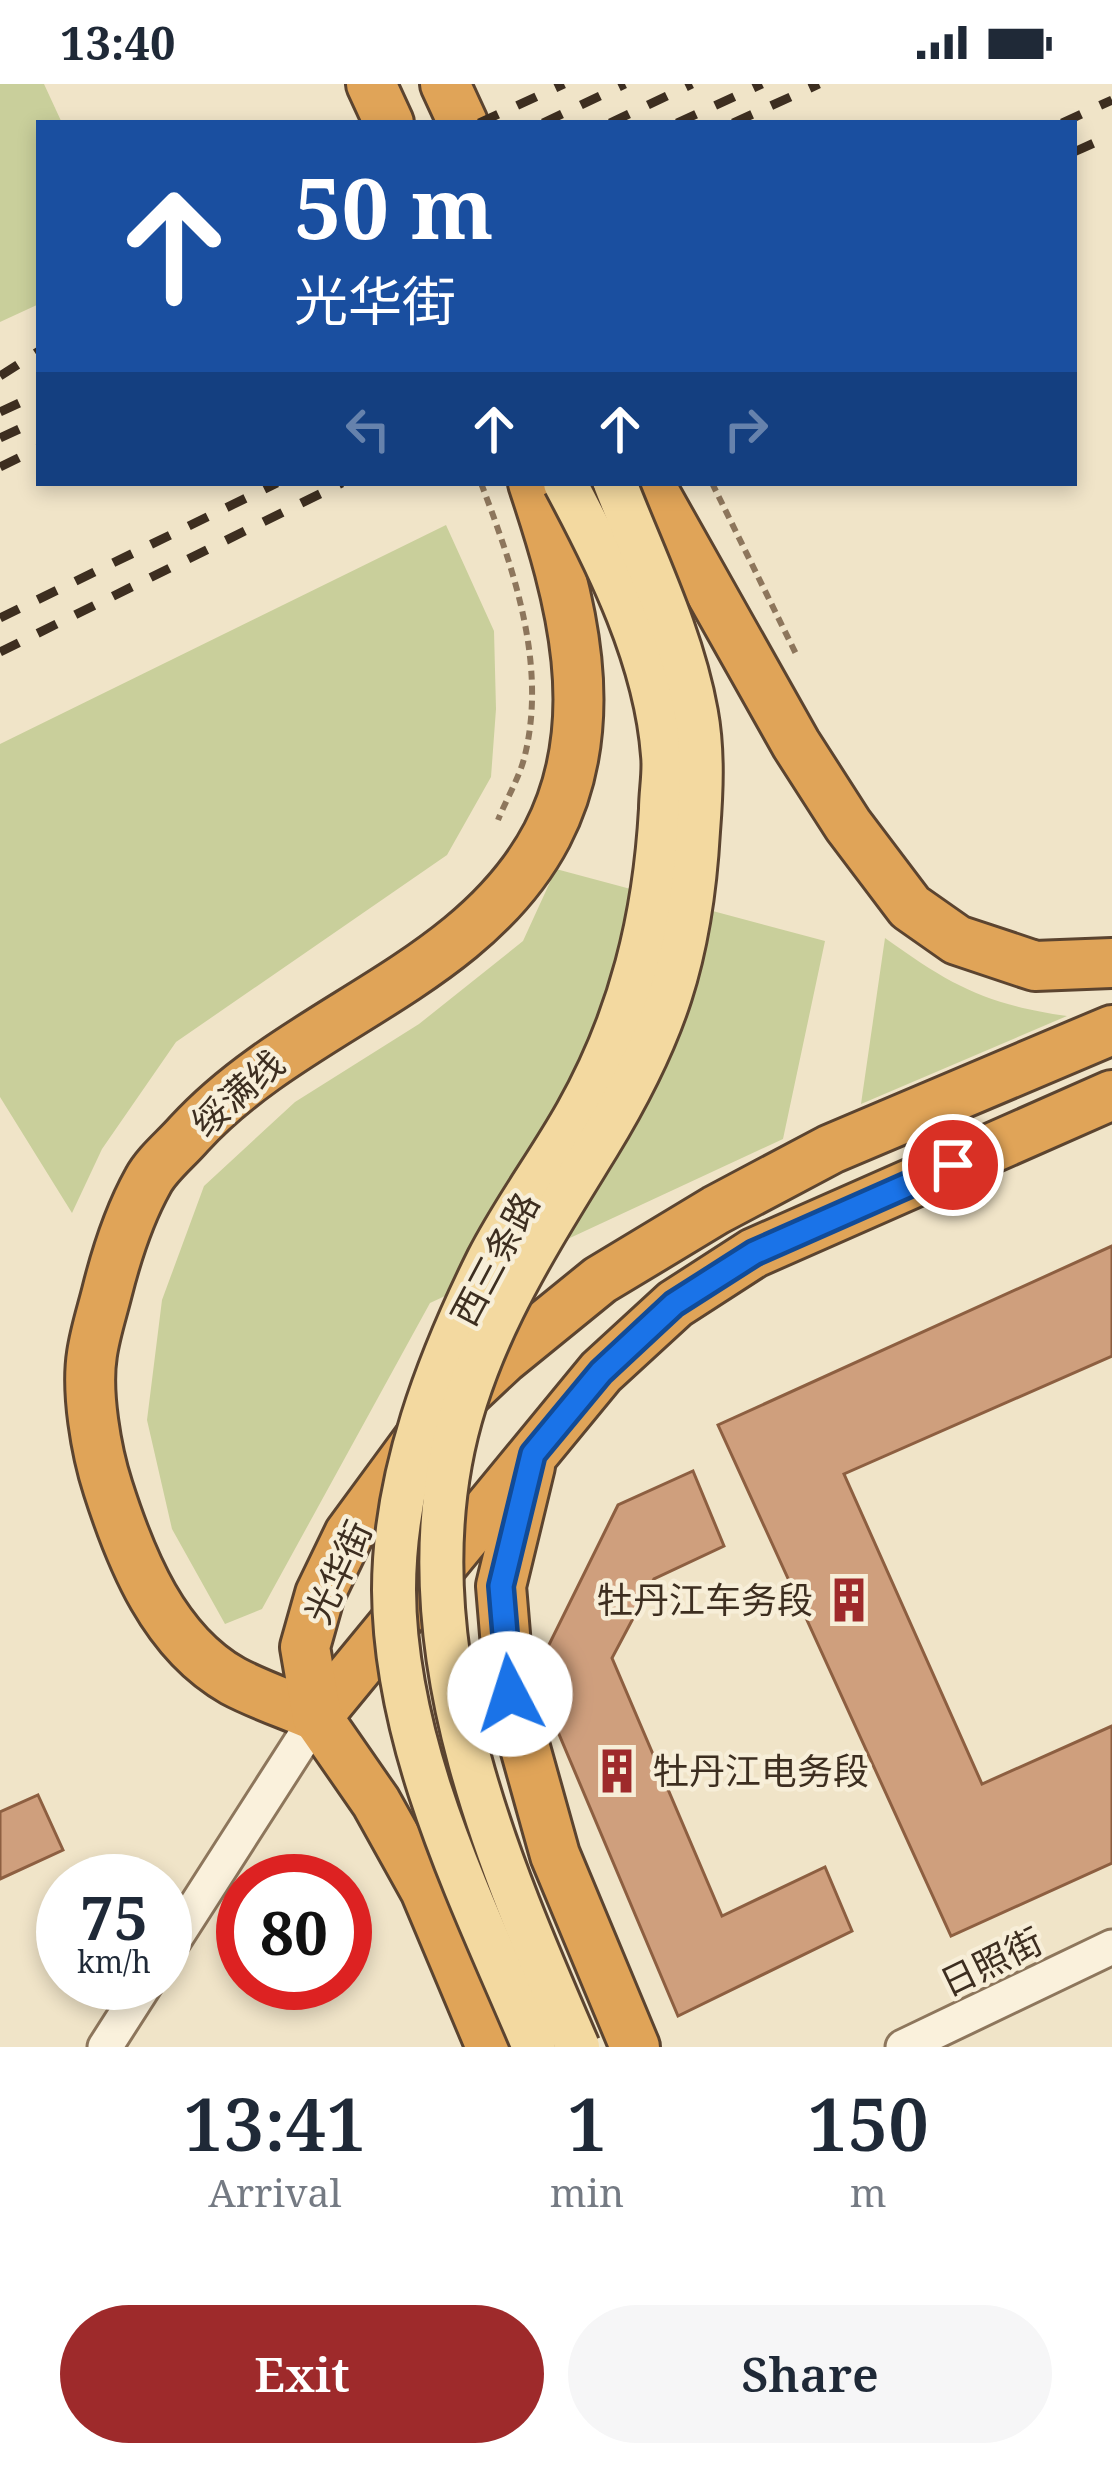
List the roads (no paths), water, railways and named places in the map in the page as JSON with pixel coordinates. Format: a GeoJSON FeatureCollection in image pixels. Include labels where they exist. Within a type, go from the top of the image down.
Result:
{"type":"FeatureCollection","features":[{"type":"Feature","properties":{"kind":"highway"},"geometry":{"type":"LineString","coordinates":[[371,84],[387,120]]}},
{"type":"Feature","properties":{"kind":"highway"},"geometry":{"type":"LineString","coordinates":[[445,84],[462,120]]}},
{"type":"Feature","properties":{"kind":"highway","name":"绥满线"},"geometry":{"type":"LineString","coordinates":[[317,1717],[231,1680],[176,1632],[130,1556],[97,1455],[91,1357],[114,1265],[149,1179],[217,1104],[274,1058],[432,960],[479,923],[516,884],[547,835],[571,781],[580,738],[579,695],[566,597],[534,486]]}},
{"type":"Feature","properties":{"kind":"highway"},"geometry":{"type":"LineString","coordinates":[[651,486],[796,744],[848,825],[910,907],[957,940],[1035,966],[1112,963]]}},
{"type":"Feature","properties":{"kind":"highway","name":"光华街"},"geometry":{"type":"LineString","coordinates":[[317,1717],[305,1648],[320,1594],[349,1534],[421,1436],[503,1359],[600,1280],[716,1210],[831,1149],[1112,1030]]}},
{"type":"Feature","properties":{"kind":"highway","name":"光华街"},"geometry":{"type":"LineString","coordinates":[[317,1717],[601,1372],[674,1304],[754,1253],[1112,1095]]}},
{"type":"Feature","properties":{"kind":"highway"},"geometry":{"type":"LineString","coordinates":[[533,1454],[501,1586],[510,1694],[555,1855],[635,2047]]}},
{"type":"Feature","properties":{"kind":"highway"},"geometry":{"type":"LineString","coordinates":[[317,1717],[376,1802],[425,1890],[491,2047]]}},
{"type":"Feature","properties":{"kind":"main road","name":"西三条路"},"geometry":{"type":"LineString","coordinates":[[534,2047],[464,1880],[419,1755],[404,1692],[394,1590],[400,1522],[432,1386],[489,1258],[580,1108],[638,977],[658,861],[663,755],[651,692],[634,632],[567,486]]}},
{"type":"Feature","properties":{"kind":"main road","name":"西三条路"},"geometry":{"type":"LineString","coordinates":[[578,2047],[510,1889],[464,1748],[448,1654],[442,1535],[450,1462],[473,1374],[511,1288],[655,1041],[679,976],[694,903],[701,788],[697,716],[678,643],[616,486]]}},
{"type":"Feature","properties":{"kind":"street"},"geometry":{"type":"LineString","coordinates":[[192,1912],[317,1717]]}},
{"type":"Feature","properties":{"kind":"street","name":"日照街"},"geometry":{"type":"LineString","coordinates":[[903,2047],[1112,1947]]}},
{"type":"Feature","properties":{"kind":"street"},"geometry":{"type":"LineString","coordinates":[[105,2047],[129,2010]]}},
{"type":"Feature","properties":{"kind":"railway"},"geometry":{"type":"LineString","coordinates":[[486,120],[564,84]]}},
{"type":"Feature","properties":{"kind":"railway"},"geometry":{"type":"LineString","coordinates":[[549,120],[625,84]]}},
{"type":"Feature","properties":{"kind":"railway"},"geometry":{"type":"LineString","coordinates":[[616,120],[692,84]]}},
{"type":"Feature","properties":{"kind":"railway"},"geometry":{"type":"LineString","coordinates":[[684,120],[762,84]]}},
{"type":"Feature","properties":{"kind":"railway"},"geometry":{"type":"LineString","coordinates":[[740,120],[819,84]]}},
{"type":"Feature","properties":{"kind":"railway"},"geometry":{"type":"LineString","coordinates":[[1069,120],[1112,100]]}},
{"type":"Feature","properties":{"kind":"railway"},"geometry":{"type":"LineString","coordinates":[[1077,151],[1112,135]]}},
{"type":"Feature","properties":{"kind":"railway"},"geometry":{"type":"LineString","coordinates":[[0,376],[36,353]]}},
{"type":"Feature","properties":{"kind":"railway"},"geometry":{"type":"LineString","coordinates":[[0,412],[36,395]]}},
{"type":"Feature","properties":{"kind":"railway"},"geometry":{"type":"LineString","coordinates":[[0,438],[36,421]]}},
{"type":"Feature","properties":{"kind":"railway"},"geometry":{"type":"LineString","coordinates":[[0,467],[36,449]]}},
{"type":"Feature","properties":{"kind":"railway"},"geometry":{"type":"LineString","coordinates":[[0,618],[271,486]]}},
{"type":"Feature","properties":{"kind":"railway"},"geometry":{"type":"LineString","coordinates":[[0,652],[336,486]]}},
{"type":"Feature","properties":{"kind":"place","name":"牡丹江车务段"},"geometry":{"type":"Point","coordinates":[849,1600]}},
{"type":"Feature","properties":{"kind":"place","name":"牡丹江电务段"},"geometry":{"type":"Point","coordinates":[617,1771]}}]}
